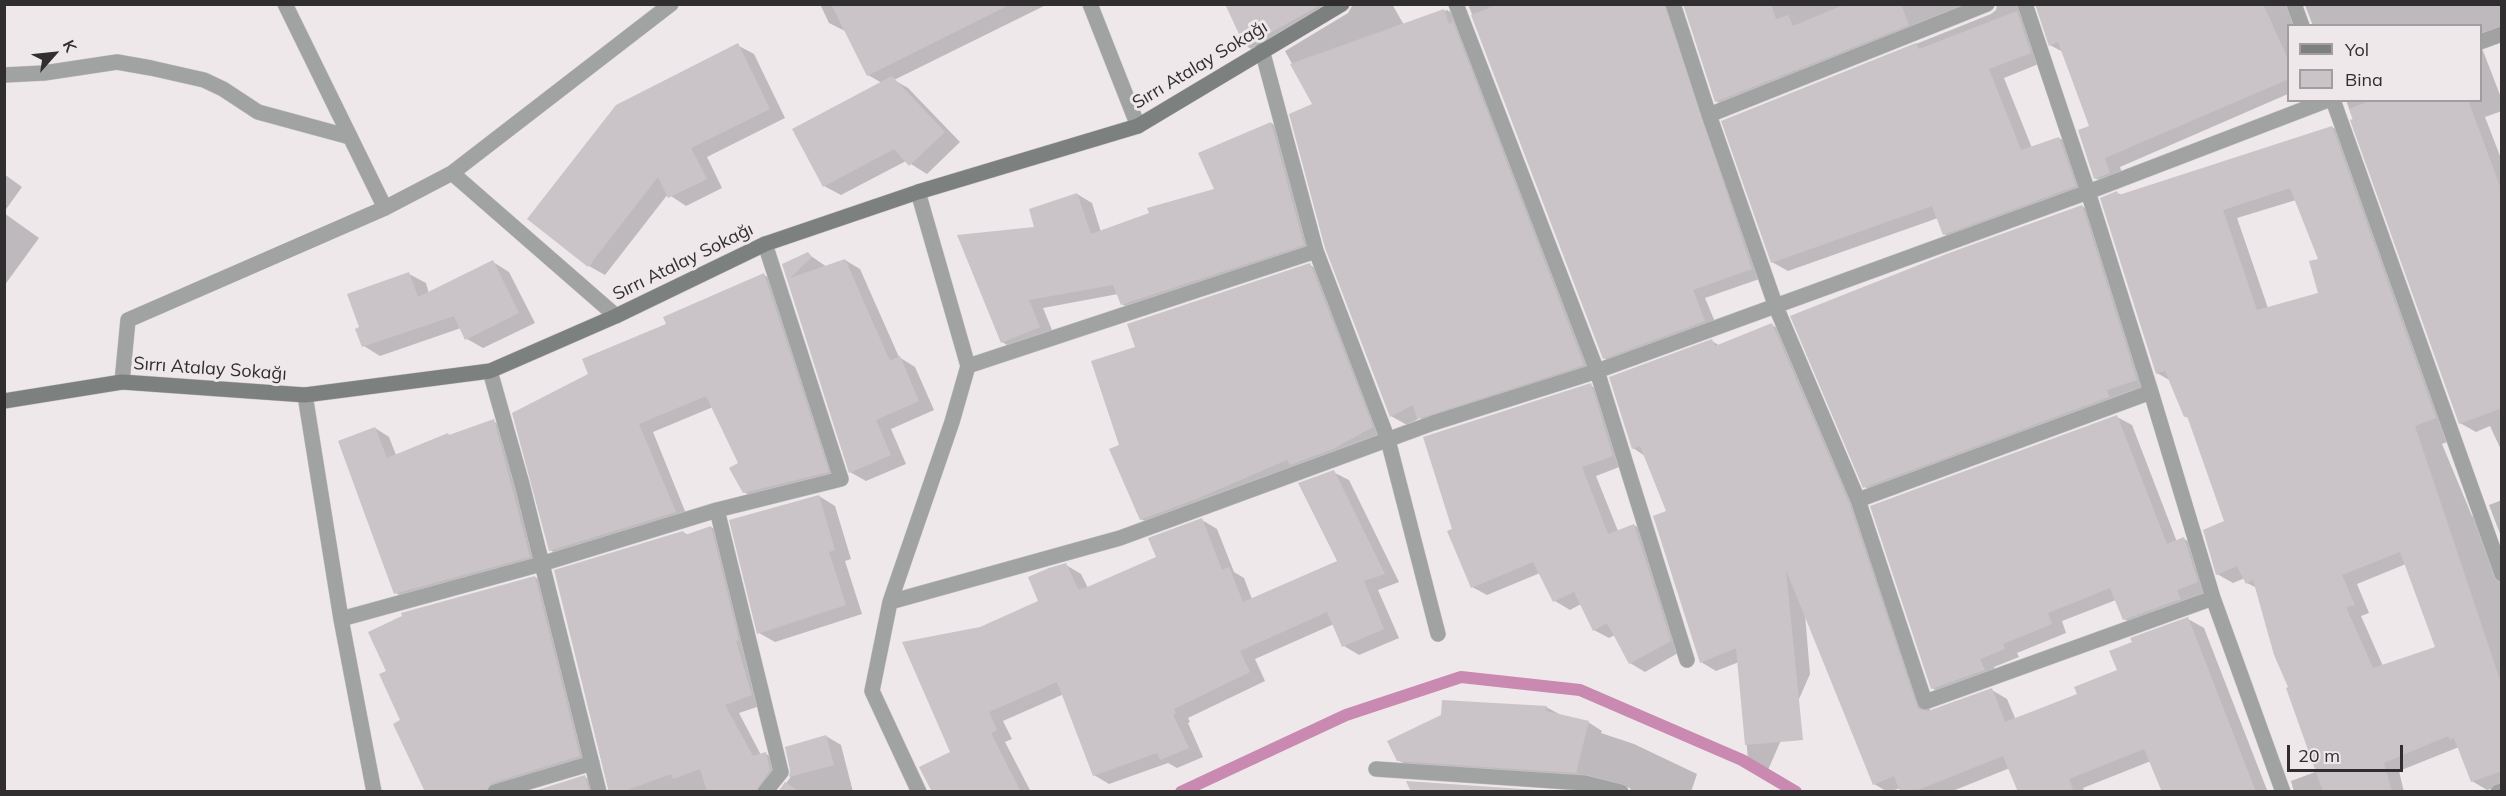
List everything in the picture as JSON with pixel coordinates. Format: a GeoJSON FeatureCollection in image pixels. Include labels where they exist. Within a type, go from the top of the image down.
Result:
{"type":"FeatureCollection","features":[{"type":"Feature","properties":{"kind":"main road","name":"Sırrı Atalay Sokağı"},"geometry":{"type":"LineString","coordinates":[[4,401],[122,382],[305,395],[490,371],[616,316],[765,244],[918,192],[1138,126],[1342,4]]}},
{"type":"Feature","properties":{"kind":"street"},"geometry":{"type":"LineString","coordinates":[[285,4],[385,208]]}},
{"type":"Feature","properties":{"kind":"street"},"geometry":{"type":"LineString","coordinates":[[122,382],[128,320],[385,208],[452,173],[671,4]]}},
{"type":"Feature","properties":{"kind":"street"},"geometry":{"type":"LineString","coordinates":[[1090,4],[1138,126]]}},
{"type":"Feature","properties":{"kind":"street"},"geometry":{"type":"LineString","coordinates":[[1456,4],[1597,371],[1687,660]]}},
{"type":"Feature","properties":{"kind":"street"},"geometry":{"type":"LineString","coordinates":[[1673,4],[1776,307],[1858,500],[1925,702],[2213,598]]}},
{"type":"Feature","properties":{"kind":"street"},"geometry":{"type":"LineString","coordinates":[[1709,114],[1987,4]]}},
{"type":"Feature","properties":{"kind":"street"},"geometry":{"type":"LineString","coordinates":[[2025,4],[2088,192],[2213,598],[2283,792]]}},
{"type":"Feature","properties":{"kind":"street"},"geometry":{"type":"LineString","coordinates":[[2294,4],[2301,24]]}},
{"type":"Feature","properties":{"kind":"street"},"geometry":{"type":"LineString","coordinates":[[2482,42],[2502,34]]}},
{"type":"Feature","properties":{"kind":"street"},"geometry":{"type":"LineString","coordinates":[[1262,50],[1316,251],[1388,440],[1438,634]]}},
{"type":"Feature","properties":{"kind":"street"},"geometry":{"type":"LineString","coordinates":[[4,75],[44,73],[117,62],[151,68],[204,80],[224,89],[258,112],[350,137]]}},
{"type":"Feature","properties":{"kind":"street"},"geometry":{"type":"LineString","coordinates":[[890,602],[1120,537],[1433,423],[1597,371],[2088,192],[2323,102]]}},
{"type":"Feature","properties":{"kind":"street"},"geometry":{"type":"LineString","coordinates":[[2334,102],[2502,574]]}},
{"type":"Feature","properties":{"kind":"street"},"geometry":{"type":"LineString","coordinates":[[452,173],[616,316]]}},
{"type":"Feature","properties":{"kind":"street"},"geometry":{"type":"LineString","coordinates":[[918,192],[968,366],[952,422],[890,602],[872,691],[919,792]]}},
{"type":"Feature","properties":{"kind":"street"},"geometry":{"type":"LineString","coordinates":[[341,619],[541,564],[717,510],[841,479],[765,244]]}},
{"type":"Feature","properties":{"kind":"street"},"geometry":{"type":"LineString","coordinates":[[968,366],[1316,251]]}},
{"type":"Feature","properties":{"kind":"street"},"geometry":{"type":"LineString","coordinates":[[490,371],[522,484],[599,792]]}},
{"type":"Feature","properties":{"kind":"street"},"geometry":{"type":"LineString","coordinates":[[1858,500],[2151,392]]}},
{"type":"Feature","properties":{"kind":"street"},"geometry":{"type":"LineString","coordinates":[[305,395],[341,619],[374,792]]}},
{"type":"Feature","properties":{"kind":"street"},"geometry":{"type":"LineString","coordinates":[[717,510],[781,772],[765,792]]}},
{"type":"Feature","properties":{"kind":"street"},"geometry":{"type":"LineString","coordinates":[[495,792],[592,763]]}},
{"type":"Feature","properties":{"kind":"street"},"geometry":{"type":"LineString","coordinates":[[1376,769],[1621,792]]}},
{"type":"Feature","properties":{"kind":"building"},"geometry":{"type":"Polygon","coordinates":[[[831,4],[1011,4],[867,76],[831,4]]]}},
{"type":"Feature","properties":{"kind":"building"},"geometry":{"type":"Polygon","coordinates":[[[1225,4],[1322,4],[1245,47],[1225,4]]]}},
{"type":"Feature","properties":{"kind":"building"},"geometry":{"type":"Polygon","coordinates":[[[1498,4],[1664,4],[1752,269],[1693,290],[1705,321],[1603,359],[1471,15],[1498,4]]]}},
{"type":"Feature","properties":{"kind":"building"},"geometry":{"type":"Polygon","coordinates":[[[1683,4],[1771,4],[1776,19],[1788,15],[1793,26],[1846,4],[1901,4],[1909,25],[1715,102],[1683,4]]]}},
{"type":"Feature","properties":{"kind":"building"},"geometry":{"type":"Polygon","coordinates":[[[2035,4],[2263,4],[2287,57],[2287,80],[2105,158],[2110,173],[2094,179],[2078,130],[2089,126],[2058,42],[2049,46],[2035,4]]]}},
{"type":"Feature","properties":{"kind":"building"},"geometry":{"type":"Polygon","coordinates":[[[1444,9],[1449,24],[1453,22],[1584,365],[1417,419],[1413,405],[1390,417],[1325,248],[1289,114],[1312,104],[1290,64],[1444,9]]]}},
{"type":"Feature","properties":{"kind":"building"},"geometry":{"type":"Polygon","coordinates":[[[2017,11],[2031,53],[1989,69],[2021,150],[2059,137],[2076,186],[1943,235],[1932,206],[1771,263],[1721,121],[1916,43],[1919,49],[2017,11]]]}},
{"type":"Feature","properties":{"kind":"building"},"geometry":{"type":"Polygon","coordinates":[[[738,43],[770,109],[691,148],[707,179],[668,198],[658,177],[588,267],[527,219],[616,105],[738,43]]]}},
{"type":"Feature","properties":{"kind":"building"},"geometry":{"type":"Polygon","coordinates":[[[892,76],[945,132],[909,166],[894,149],[823,187],[792,129],[892,76]]]}},
{"type":"Feature","properties":{"kind":"building"},"geometry":{"type":"Polygon","coordinates":[[[2367,102],[2469,102],[2502,192],[2502,408],[2459,424],[2350,120],[2353,119],[2349,109],[2367,102]]]}},
{"type":"Feature","properties":{"kind":"building"},"geometry":{"type":"Polygon","coordinates":[[[1271,122],[1304,245],[1121,305],[1113,285],[1029,300],[1040,327],[1001,343],[957,235],[1034,227],[1029,209],[1077,193],[1091,234],[1149,213],[1147,208],[1214,189],[1198,153],[1271,122]]]}},
{"type":"Feature","properties":{"kind":"building"},"geometry":{"type":"Polygon","coordinates":[[[2332,126],[2436,418],[2415,426],[2502,686],[2502,771],[2471,782],[2454,738],[2450,740],[2448,736],[2384,763],[2392,792],[2323,792],[2286,688],[2288,687],[2274,655],[2253,580],[2246,584],[2237,566],[2216,575],[2203,530],[2224,521],[2187,416],[2184,417],[2165,371],[2156,374],[2100,198],[2117,191],[2119,195],[2332,126]],[[2290,188],[2223,210],[2257,310],[2318,293],[2309,261],[2318,259],[2290,188]],[[2400,552],[2342,575],[2355,605],[2346,607],[2373,668],[2435,647],[2400,552]]]}},
{"type":"Feature","properties":{"kind":"building"},"geometry":{"type":"Polygon","coordinates":[[[2082,205],[2137,380],[2107,390],[2109,397],[1863,488],[1790,316],[1949,253],[2082,205]]]}},
{"type":"Feature","properties":{"kind":"building"},"geometry":{"type":"Polygon","coordinates":[[[808,252],[812,257],[790,278],[845,259],[890,361],[900,356],[919,401],[876,420],[891,455],[849,473],[782,264],[808,252]]]}},
{"type":"Feature","properties":{"kind":"building"},"geometry":{"type":"Polygon","coordinates":[[[493,260],[519,313],[465,340],[454,316],[362,347],[355,329],[359,327],[347,294],[409,272],[418,297],[493,260]]]}},
{"type":"Feature","properties":{"kind":"building"},"geometry":{"type":"Polygon","coordinates":[[[1310,263],[1373,427],[1333,449],[1290,465],[1287,460],[1194,500],[1140,520],[1109,449],[1119,445],[1091,361],[1135,347],[1127,324],[1310,263]]]}},
{"type":"Feature","properties":{"kind":"building"},"geometry":{"type":"Polygon","coordinates":[[[764,273],[829,472],[743,493],[729,468],[738,463],[706,396],[639,424],[676,512],[549,551],[512,413],[588,374],[582,359],[666,324],[663,317],[764,273]]]}},
{"type":"Feature","properties":{"kind":"building"},"geometry":{"type":"Polygon","coordinates":[[[1772,323],[1849,503],[1918,709],[1928,711],[1992,688],[2005,722],[2077,694],[2074,687],[2117,670],[2109,651],[2132,642],[2130,638],[2188,617],[2256,792],[2162,792],[2144,749],[2069,779],[2074,792],[2018,792],[2003,756],[1913,792],[1900,792],[1894,776],[1873,785],[1786,570],[1803,740],[1745,745],[1736,648],[1700,663],[1653,516],[1666,511],[1640,446],[1632,449],[1609,377],[1712,339],[1715,346],[1772,323]]]}},
{"type":"Feature","properties":{"kind":"building"},"geometry":{"type":"Polygon","coordinates":[[[1591,383],[1613,456],[1582,467],[1608,534],[1634,524],[1671,641],[1629,664],[1607,623],[1593,631],[1574,592],[1553,602],[1533,562],[1471,588],[1447,531],[1452,529],[1423,437],[1591,383]]]}},
{"type":"Feature","properties":{"kind":"building"},"geometry":{"type":"Polygon","coordinates":[[[2117,415],[2167,544],[2184,537],[2198,582],[2177,590],[2181,599],[2123,620],[2110,588],[2048,613],[2052,624],[2003,644],[2005,649],[1980,659],[1985,670],[1931,689],[1870,506],[2117,415]]]}},
{"type":"Feature","properties":{"kind":"building"},"geometry":{"type":"Polygon","coordinates":[[[494,419],[530,557],[394,594],[338,441],[375,427],[387,458],[448,433],[449,435],[494,419]]]}},
{"type":"Feature","properties":{"kind":"building"},"geometry":{"type":"Polygon","coordinates":[[[1334,470],[1385,574],[1364,581],[1384,629],[1342,647],[1327,612],[1240,651],[1250,672],[1174,709],[1176,713],[1173,715],[1189,748],[1160,760],[1157,753],[1093,776],[1057,682],[989,712],[997,730],[991,733],[1021,792],[932,792],[919,767],[950,752],[902,642],[980,627],[1038,601],[1028,577],[1049,568],[1066,563],[1078,589],[1085,588],[1156,557],[1148,538],[1202,518],[1222,570],[1229,567],[1243,602],[1337,561],[1298,483],[1334,470]]]}},
{"type":"Feature","properties":{"kind":"building"},"geometry":{"type":"Polygon","coordinates":[[[819,495],[835,550],[829,552],[846,605],[757,634],[729,520],[819,495]]]}},
{"type":"Feature","properties":{"kind":"building"},"geometry":{"type":"Polygon","coordinates":[[[711,526],[739,640],[736,641],[752,695],[725,705],[753,756],[766,752],[770,770],[755,792],[707,792],[700,769],[673,779],[671,774],[622,792],[609,792],[554,570],[683,531],[685,535],[711,526]]]}},
{"type":"Feature","properties":{"kind":"building"},"geometry":{"type":"Polygon","coordinates":[[[535,576],[580,756],[492,783],[485,792],[425,792],[393,724],[400,720],[379,674],[386,671],[368,632],[402,616],[401,613],[535,576]]]}},
{"type":"Feature","properties":{"kind":"building"},"geometry":{"type":"Polygon","coordinates":[[[1442,700],[1547,706],[1546,711],[1589,721],[1576,773],[1397,761],[1387,741],[1441,715],[1442,700]]]}},
{"type":"Feature","properties":{"kind":"building"},"geometry":{"type":"Polygon","coordinates":[[[826,735],[834,765],[789,777],[790,770],[785,747],[826,735]]]}},
{"type":"Feature","properties":{"kind":"building"},"geometry":{"type":"Polygon","coordinates":[[[585,775],[589,792],[531,792],[585,775]]]}},
{"type":"Feature","properties":{"kind":"building"},"geometry":{"type":"Polygon","coordinates":[[[1406,781],[1566,792],[1411,792],[1406,781]]]}},
{"type":"Feature","properties":{"kind":"building"},"geometry":{"type":"Polygon","coordinates":[[[785,782],[800,792],[778,792],[785,782]]]}},
{"type":"Feature","properties":{"kind":"waterway"},"geometry":{"type":"LineString","coordinates":[[1181,792],[1346,715],[1461,677],[1580,690],[1742,760],[1796,792]]}}]}
